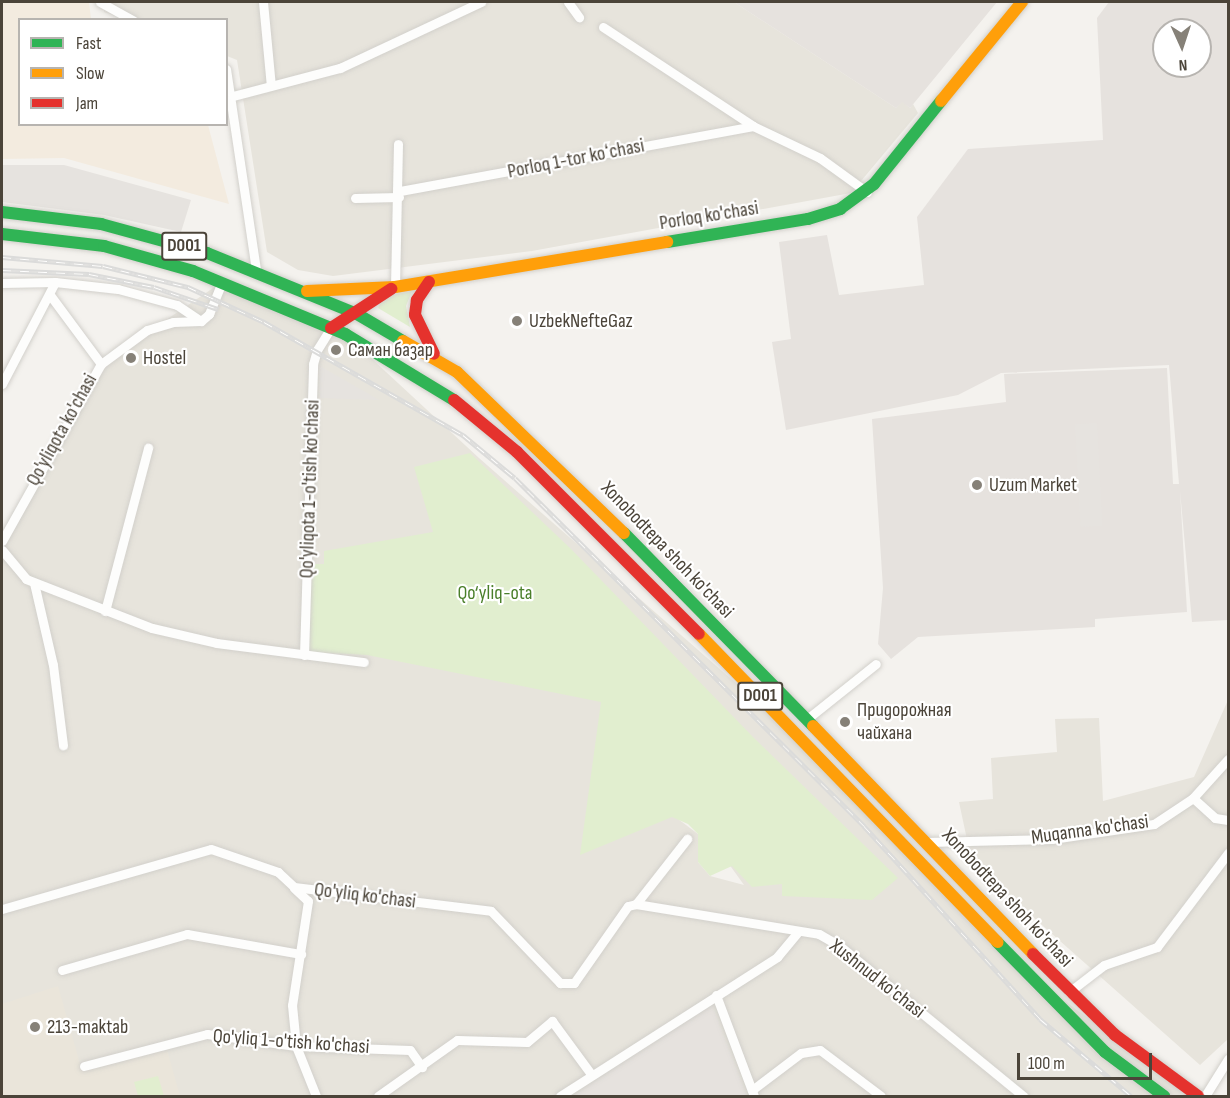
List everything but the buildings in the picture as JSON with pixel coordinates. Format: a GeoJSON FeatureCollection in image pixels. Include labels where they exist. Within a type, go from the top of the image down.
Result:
{"type":"FeatureCollection","features":[{"type":"Feature","properties":{"kind":"main road","name":"Porloq ko'chasi"},"geometry":{"type":"LineString","coordinates":[[307,291],[395,287],[429,282],[816,218],[848,206],[867,192],[1022,2]]}},
{"type":"Feature","properties":{"kind":"main road","name":"Xonobodtepa shoh ko'chasi"},"geometry":{"type":"LineString","coordinates":[[2,212],[72,219],[128,230],[256,270],[357,314],[436,358],[506,414],[927,842],[1069,992],[1115,1035],[1198,1096]]}},
{"type":"Feature","properties":{"kind":"main road","name":"Xonobodtepa shoh ko'chasi"},"geometry":{"type":"LineString","coordinates":[[2,234],[64,239],[124,250],[222,282],[331,328],[416,374],[504,441],[794,730],[1064,1014],[1105,1052],[1164,1096]]}},
{"type":"Feature","properties":{"kind":"main road"},"geometry":{"type":"LineString","coordinates":[[429,282],[417,300],[415,315],[436,358]]}},
{"type":"Feature","properties":{"kind":"main road"},"geometry":{"type":"LineString","coordinates":[[331,328],[357,314],[395,287]]}},
{"type":"Feature","properties":{"kind":"main road"},"geometry":{"type":"LineString","coordinates":[[794,730],[807,719]]}},
{"type":"Feature","properties":{"kind":"street"},"geometry":{"type":"LineString","coordinates":[[100,2],[129,18]]}},
{"type":"Feature","properties":{"kind":"street"},"geometry":{"type":"LineString","coordinates":[[263,2],[271,86]]}},
{"type":"Feature","properties":{"kind":"street"},"geometry":{"type":"LineString","coordinates":[[233,96],[365,59],[481,2]]}},
{"type":"Feature","properties":{"kind":"street"},"geometry":{"type":"LineString","coordinates":[[568,2],[579,17]]}},
{"type":"Feature","properties":{"kind":"street"},"geometry":{"type":"LineString","coordinates":[[603,27],[753,126],[820,158],[867,192]]}},
{"type":"Feature","properties":{"kind":"street"},"geometry":{"type":"LineString","coordinates":[[228,77],[233,96],[256,270]]}},
{"type":"Feature","properties":{"kind":"street","name":"Porloq 1-tor koʻchasi"},"geometry":{"type":"LineString","coordinates":[[355,198],[400,194],[753,126]]}},
{"type":"Feature","properties":{"kind":"street"},"geometry":{"type":"LineString","coordinates":[[395,287],[400,194],[398,144]]}},
{"type":"Feature","properties":{"kind":"street"},"geometry":{"type":"LineString","coordinates":[[2,283],[55,282],[118,289],[177,305],[201,321],[209,314],[222,282]]}},
{"type":"Feature","properties":{"kind":"street"},"geometry":{"type":"LineString","coordinates":[[2,384],[55,282]]}},
{"type":"Feature","properties":{"kind":"street"},"geometry":{"type":"LineString","coordinates":[[50,295],[101,364]]}},
{"type":"Feature","properties":{"kind":"street","name":"Qo'yliqota ko'chasi"},"geometry":{"type":"LineString","coordinates":[[2,541],[101,364],[147,330],[173,322],[201,321]]}},
{"type":"Feature","properties":{"kind":"street","name":"Qo'yliqota 1-o'tish ko'chasi"},"geometry":{"type":"LineString","coordinates":[[304,656],[314,362],[331,328]]}},
{"type":"Feature","properties":{"kind":"street"},"geometry":{"type":"LineString","coordinates":[[105,611],[148,448]]}},
{"type":"Feature","properties":{"kind":"street"},"geometry":{"type":"LineString","coordinates":[[2,550],[26,579],[34,583],[105,611],[177,635],[304,656],[364,662]]}},
{"type":"Feature","properties":{"kind":"street"},"geometry":{"type":"LineString","coordinates":[[34,583],[53,665],[63,745]]}},
{"type":"Feature","properties":{"kind":"street"},"geometry":{"type":"LineString","coordinates":[[807,719],[876,664]]}},
{"type":"Feature","properties":{"kind":"street","name":"Muqanna ko'chasi"},"geometry":{"type":"LineString","coordinates":[[927,842],[1052,839],[1154,824],[1193,798],[1228,759]]}},
{"type":"Feature","properties":{"kind":"street"},"geometry":{"type":"LineString","coordinates":[[1193,798],[1215,818],[1228,820]]}},
{"type":"Feature","properties":{"kind":"street","name":"Qo'yliq ko'chasi"},"geometry":{"type":"LineString","coordinates":[[2,909],[211,849],[278,872],[294,887],[491,911],[560,983],[574,983],[628,906],[638,899],[687,839]]}},
{"type":"Feature","properties":{"kind":"street"},"geometry":{"type":"LineString","coordinates":[[1069,992],[1104,965],[1157,947],[1228,854]]}},
{"type":"Feature","properties":{"kind":"street"},"geometry":{"type":"LineString","coordinates":[[294,887],[308,902],[292,1005],[296,1046],[316,1096]]}},
{"type":"Feature","properties":{"kind":"street","name":"Xushnud ko'chasi"},"geometry":{"type":"LineString","coordinates":[[638,899],[798,932],[819,934],[840,946],[1012,1093],[1023,1096]]}},
{"type":"Feature","properties":{"kind":"street"},"geometry":{"type":"LineString","coordinates":[[560,1096],[591,1074],[777,957],[798,932]]}},
{"type":"Feature","properties":{"kind":"street"},"geometry":{"type":"LineString","coordinates":[[62,970],[187,934],[300,954]]}},
{"type":"Feature","properties":{"kind":"street"},"geometry":{"type":"LineString","coordinates":[[716,994],[753,1093],[801,1053],[820,1050],[881,1096]]}},
{"type":"Feature","properties":{"kind":"street"},"geometry":{"type":"LineString","coordinates":[[378,1096],[457,1040],[527,1042],[552,1021],[591,1074]]}},
{"type":"Feature","properties":{"kind":"street","name":"Qo'yliq 1-o'tish ko'chasi"},"geometry":{"type":"LineString","coordinates":[[84,1066],[207,1034],[296,1046],[410,1050],[422,1067]]}},
{"type":"Feature","properties":{"kind":"street"},"geometry":{"type":"LineString","coordinates":[[1205,1096],[1228,1059]]}},
{"type":"Feature","properties":{"kind":"shaded area"},"geometry":{"type":"Polygon","coordinates":[[[2,2],[89,2],[91,18],[18,18],[18,126],[208,126],[229,204],[64,158],[2,159],[2,2]]]}},
{"type":"Feature","properties":{"kind":"shaded area"},"geometry":{"type":"Polygon","coordinates":[[[104,2],[734,2],[896,108],[902,101],[910,108],[913,104],[918,113],[851,193],[532,251],[333,276],[298,270],[267,252],[237,60],[228,56],[228,18],[122,18],[104,12],[104,2]]]}},
{"type":"Feature","properties":{"kind":"shaded area"},"geometry":{"type":"Polygon","coordinates":[[[734,2],[997,2],[910,108],[902,102],[896,108],[734,2]]]}},
{"type":"Feature","properties":{"kind":"shaded area"},"geometry":{"type":"Polygon","coordinates":[[[1109,2],[1228,2],[1228,620],[1192,622],[1180,491],[1187,612],[1095,619],[1095,627],[918,637],[891,659],[878,644],[883,588],[872,419],[1006,402],[1004,374],[1167,368],[1173,484],[1179,484],[1169,365],[1001,373],[958,395],[786,430],[772,342],[791,339],[779,242],[827,235],[839,295],[924,285],[917,217],[968,149],[1103,140],[1097,18],[1109,2]]]}},
{"type":"Feature","properties":{"kind":"shaded area"},"geometry":{"type":"Polygon","coordinates":[[[2,165],[64,165],[191,200],[181,232],[104,215],[2,202],[2,165]]]}},
{"type":"Feature","properties":{"kind":"shaded area"},"geometry":{"type":"Polygon","coordinates":[[[222,282],[345,334],[479,458],[819,756],[1027,974],[1197,1096],[2,1096],[2,541],[101,364],[222,282]],[[678,819],[698,834],[698,862],[710,876],[744,885],[701,825],[678,819]]]}},
{"type":"Feature","properties":{"kind":"shaded area"},"geometry":{"type":"Polygon","coordinates":[[[318,365],[369,394],[379,400],[320,398],[318,365]]]}},
{"type":"Feature","properties":{"kind":"shaded area"},"geometry":{"type":"Polygon","coordinates":[[[1097,423],[1102,526],[1080,527],[1075,424],[1097,423]]]}},
{"type":"Feature","properties":{"kind":"shaded area"},"geometry":{"type":"Polygon","coordinates":[[[1228,700],[1228,1039],[1200,1065],[972,863],[959,802],[993,799],[991,758],[1057,752],[1055,719],[1099,718],[1103,801],[1194,777],[1228,700]]]}},
{"type":"Feature","properties":{"kind":"shaded area","name":"213-maktab"},"geometry":{"type":"Polygon","coordinates":[[[58,986],[82,1071],[167,1050],[180,1096],[2,1096],[2,1004],[58,986]]]}},
{"type":"Feature","properties":{"kind":"shaded area"},"geometry":{"type":"Polygon","coordinates":[[[710,1000],[747,1096],[573,1096],[710,1000]]]}},
{"type":"Feature","properties":{"kind":"green space"},"geometry":{"type":"Polygon","coordinates":[[[412,291],[406,306],[410,327],[378,308],[383,297],[412,291]]]}},
{"type":"Feature","properties":{"kind":"green space","name":"Qo‘yliq-ota"},"geometry":{"type":"Polygon","coordinates":[[[470,453],[571,549],[753,737],[898,878],[872,900],[782,896],[782,884],[752,887],[732,866],[710,876],[698,862],[698,834],[688,824],[672,817],[580,855],[601,702],[367,655],[309,652],[312,564],[324,564],[324,551],[433,532],[414,467],[470,453]]]}},
{"type":"Feature","properties":{"kind":"green space"},"geometry":{"type":"Polygon","coordinates":[[[158,1076],[164,1096],[138,1096],[134,1082],[158,1076]]]}},
{"type":"Feature","properties":{"kind":"railway"},"geometry":{"type":"LineString","coordinates":[[2,257],[103,266],[188,287],[264,322],[463,435],[515,478],[864,826],[1040,1019],[1131,1096]]}},
{"type":"Feature","properties":{"kind":"railway"},"geometry":{"type":"LineString","coordinates":[[2,270],[89,274],[154,287],[218,309]]}},
{"type":"Feature","properties":{"kind":"traffic: fast"},"geometry":{"type":"LineString","coordinates":[[667,242],[808,219],[840,209],[874,184],[941,101]]}},
{"type":"Feature","properties":{"kind":"traffic: fast"},"geometry":{"type":"LineString","coordinates":[[2,212],[101,224],[207,253],[357,314],[403,341]]}},
{"type":"Feature","properties":{"kind":"traffic: fast"},"geometry":{"type":"LineString","coordinates":[[2,234],[104,246],[193,271],[345,334],[454,400]]}},
{"type":"Feature","properties":{"kind":"traffic: fast"},"geometry":{"type":"LineString","coordinates":[[624,533],[813,726]]}},
{"type":"Feature","properties":{"kind":"traffic: fast"},"geometry":{"type":"LineString","coordinates":[[997,942],[1105,1052],[1164,1096]]}},
{"type":"Feature","properties":{"kind":"traffic: slow"},"geometry":{"type":"LineString","coordinates":[[941,101],[1022,2]]}},
{"type":"Feature","properties":{"kind":"traffic: slow"},"geometry":{"type":"LineString","coordinates":[[307,291],[395,287],[667,242]]}},
{"type":"Feature","properties":{"kind":"traffic: slow"},"geometry":{"type":"LineString","coordinates":[[403,341],[457,372],[624,533]]}},
{"type":"Feature","properties":{"kind":"traffic: slow"},"geometry":{"type":"LineString","coordinates":[[699,634],[997,942]]}},
{"type":"Feature","properties":{"kind":"traffic: slow"},"geometry":{"type":"LineString","coordinates":[[813,726],[1033,954]]}},
{"type":"Feature","properties":{"kind":"traffic: jam"},"geometry":{"type":"LineString","coordinates":[[429,282],[417,300],[415,315],[434,354]]}},
{"type":"Feature","properties":{"kind":"traffic: jam"},"geometry":{"type":"LineString","coordinates":[[331,328],[391,289]]}},
{"type":"Feature","properties":{"kind":"traffic: jam"},"geometry":{"type":"LineString","coordinates":[[454,400],[517,452],[699,634]]}},
{"type":"Feature","properties":{"kind":"traffic: jam"},"geometry":{"type":"LineString","coordinates":[[1033,954],[1115,1035],[1198,1096]]}},
{"type":"Feature","properties":{"kind":"place","name":"UzbekNefteGaz"},"geometry":{"type":"Point","coordinates":[517,321]}},
{"type":"Feature","properties":{"kind":"place","name":"Саман базар"},"geometry":{"type":"Point","coordinates":[336,350]}},
{"type":"Feature","properties":{"kind":"place","name":"Hostel"},"geometry":{"type":"Point","coordinates":[131,358]}},
{"type":"Feature","properties":{"kind":"place","name":"Uzum Market"},"geometry":{"type":"Point","coordinates":[977,485]}},
{"type":"Feature","properties":{"kind":"place","name":"Придорожная чайхана"},"geometry":{"type":"Point","coordinates":[845,722]}},
{"type":"Feature","properties":{"kind":"place","name":"213-maktab"},"geometry":{"type":"Point","coordinates":[35,1027]}}]}
